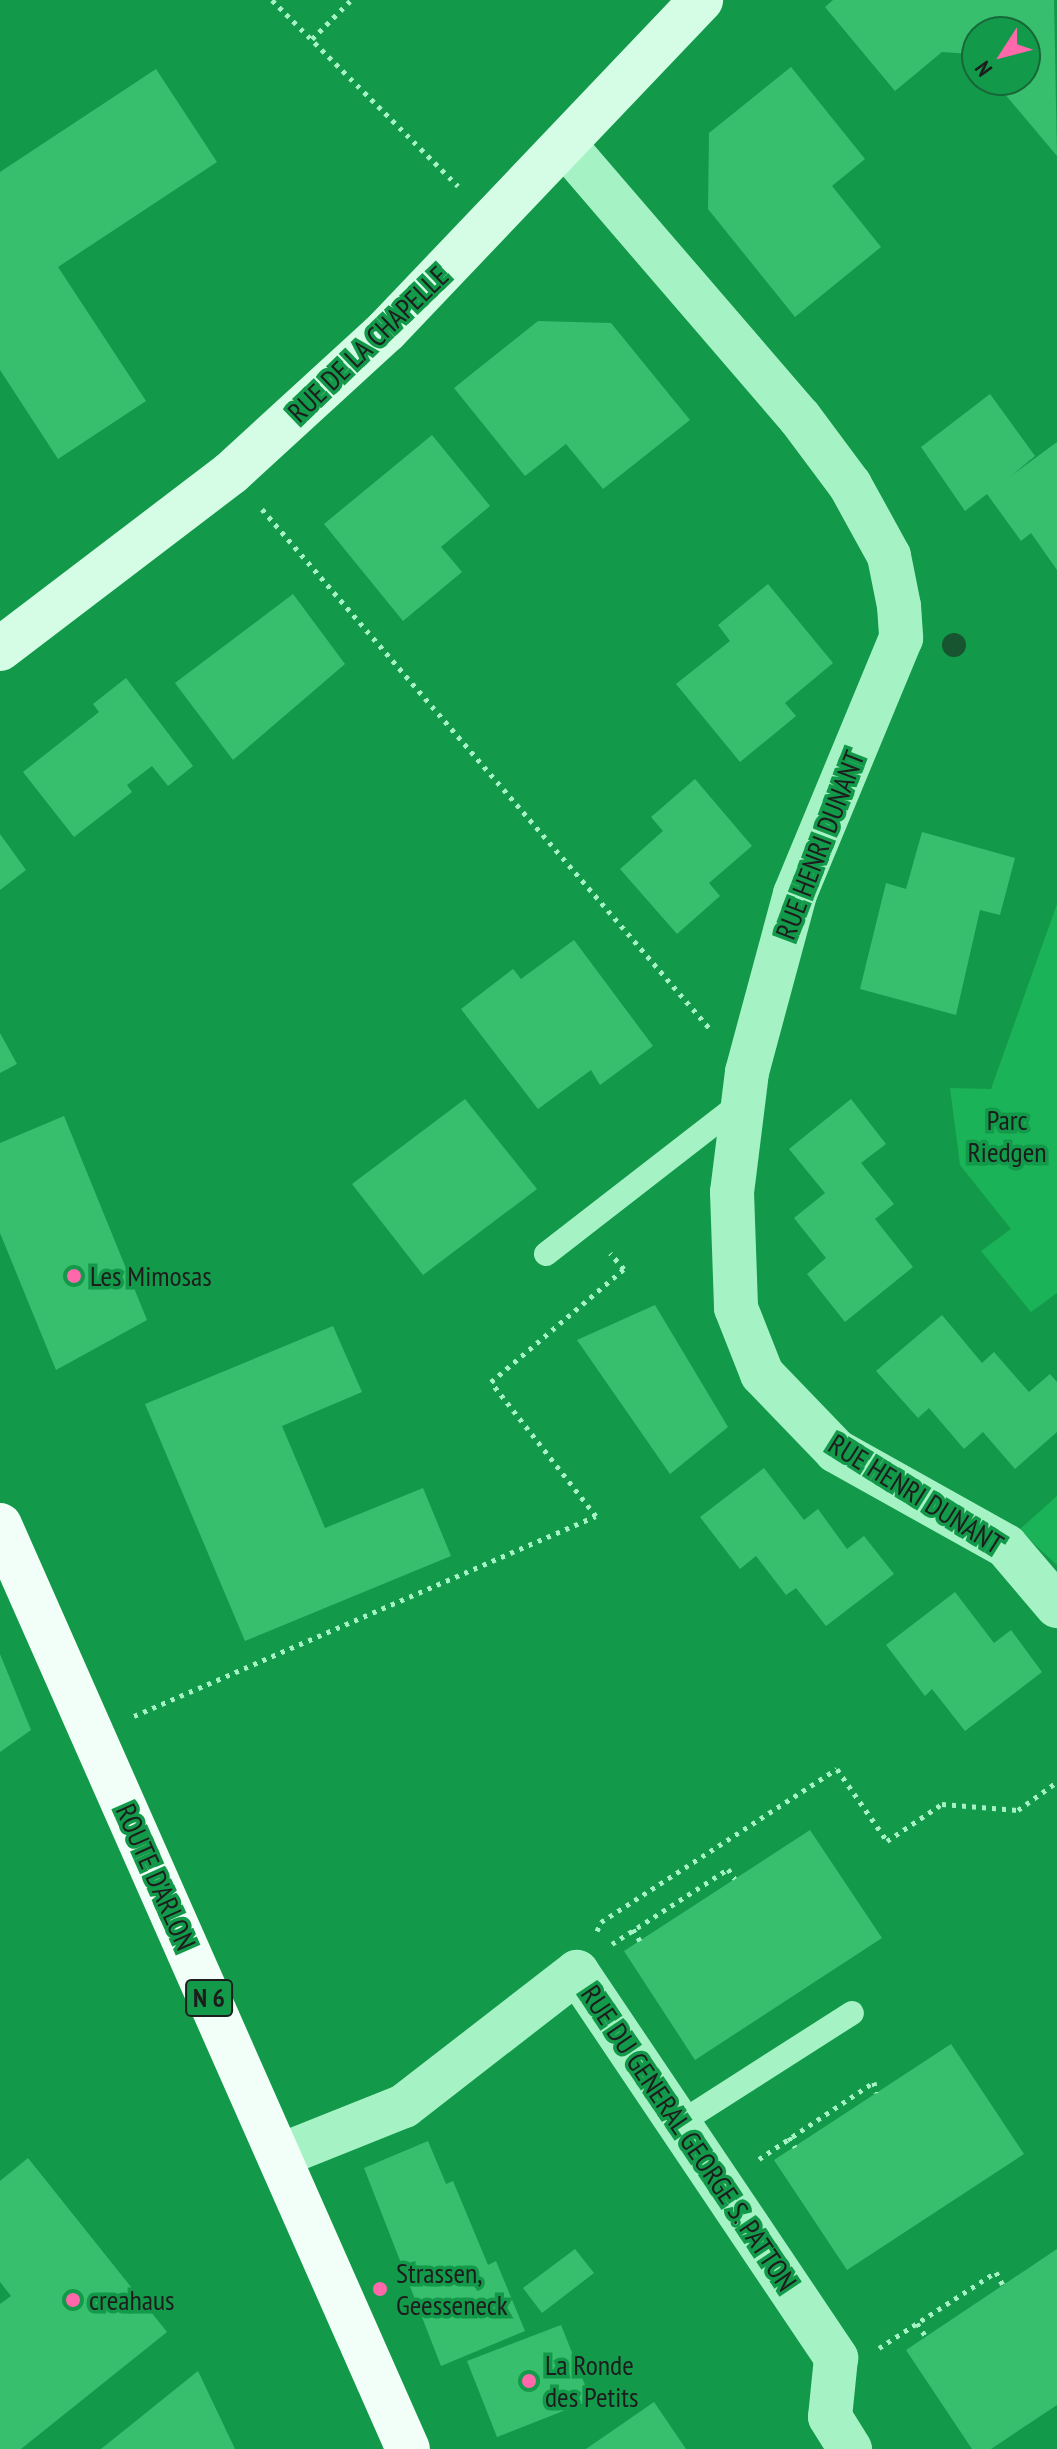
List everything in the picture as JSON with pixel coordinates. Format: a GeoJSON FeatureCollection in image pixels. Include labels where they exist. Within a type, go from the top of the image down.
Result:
{"type":"FeatureCollection","features":[{"type":"Feature","properties":{"kind":"main road","name":"RUE DE LA CHAPELLE"},"geometry":{"type":"LineString","coordinates":[[0,649],[231,473],[386,331],[701,0]]}},
{"type":"Feature","properties":{"kind":"main road","name":"ROUTE D'ARLON"},"geometry":{"type":"LineString","coordinates":[[0,1525],[408,2449]]}},
{"type":"Feature","properties":{"kind":"street","name":"RUE HENRI DUNANT"},"geometry":{"type":"LineString","coordinates":[[565,145],[800,418],[850,485],[889,556],[899,606],[901,638],[795,894],[744,1088],[732,1192],[736,1308],[762,1374],[836,1451],[1006,1546],[1057,1606]]}},
{"type":"Feature","properties":{"kind":"street","name":"RUE DU GENERAL GEORGE S. PATTON"},"geometry":{"type":"LineString","coordinates":[[279,2156],[404,2106],[577,1972],[836,2358]]}},
{"type":"Feature","properties":{"kind":"street"},"geometry":{"type":"LineString","coordinates":[[836,2358],[830,2417],[850,2449]]}},
{"type":"Feature","properties":{"kind":"lane"},"geometry":{"type":"LineString","coordinates":[[546,1254],[744,1088]]}},
{"type":"Feature","properties":{"kind":"lane"},"geometry":{"type":"LineString","coordinates":[[680,2123],[852,2013]]}},
{"type":"Feature","properties":{"kind":"path"},"geometry":{"type":"LineString","coordinates":[[272,0],[493,220]]}},
{"type":"Feature","properties":{"kind":"path"},"geometry":{"type":"LineString","coordinates":[[312,39],[351,0]]}},
{"type":"Feature","properties":{"kind":"path"},"geometry":{"type":"LineString","coordinates":[[231,473],[744,1088]]}},
{"type":"Feature","properties":{"kind":"path"},"geometry":{"type":"LineString","coordinates":[[92,1734],[596,1516],[491,1382],[624,1269],[585,1224]]}},
{"type":"Feature","properties":{"kind":"path"},"geometry":{"type":"LineString","coordinates":[[577,1972],[601,1922],[837,1769],[887,1841],[942,1804],[1018,1810],[1057,1782]]}},
{"type":"Feature","properties":{"kind":"path"},"geometry":{"type":"LineString","coordinates":[[577,1972],[633,1929],[728,1869],[735,1879]]}},
{"type":"Feature","properties":{"kind":"path"},"geometry":{"type":"LineString","coordinates":[[633,1929],[640,1941]]}},
{"type":"Feature","properties":{"kind":"path"},"geometry":{"type":"LineString","coordinates":[[722,2185],[874,2082],[876,2093]]}},
{"type":"Feature","properties":{"kind":"path"},"geometry":{"type":"LineString","coordinates":[[789,2137],[795,2147]]}},
{"type":"Feature","properties":{"kind":"path"},"geometry":{"type":"LineString","coordinates":[[836,2358],[853,2365],[996,2272],[1003,2285]]}},
{"type":"Feature","properties":{"kind":"path"},"geometry":{"type":"LineString","coordinates":[[917,2323],[926,2337]]}},
{"type":"Feature","properties":{"kind":"green space","name":"Parc Riedgen"},"geometry":{"type":"Polygon","coordinates":[[[1057,904],[1057,1293],[1031,1312],[981,1251],[1011,1229],[960,1165],[950,1088],[991,1089],[1057,904]]]}},
{"type":"Feature","properties":{"kind":"green space"},"geometry":{"type":"Polygon","coordinates":[[[1057,1496],[1057,1565],[1019,1530],[1057,1496]]]}},
{"type":"Feature","properties":{"kind":"building"},"geometry":{"type":"Polygon","coordinates":[[[833,0],[1054,0],[1057,156],[1006,96],[1041,96],[1041,16],[961,16],[961,53],[942,52],[895,91],[825,7],[833,0]]]}},
{"type":"Feature","properties":{"kind":"building"},"geometry":{"type":"Polygon","coordinates":[[[791,67],[865,159],[832,186],[881,247],[795,317],[708,209],[709,133],[791,67]]]}},
{"type":"Feature","properties":{"kind":"building"},"geometry":{"type":"Polygon","coordinates":[[[156,69],[217,162],[58,267],[146,401],[58,459],[0,370],[0,172],[156,69]]]}},
{"type":"Feature","properties":{"kind":"building"},"geometry":{"type":"Polygon","coordinates":[[[538,321],[611,323],[690,420],[603,489],[566,444],[525,476],[454,388],[538,321]]]}},
{"type":"Feature","properties":{"kind":"building"},"geometry":{"type":"Polygon","coordinates":[[[990,394],[1035,456],[1011,476],[1057,442],[1057,570],[1031,533],[1021,541],[987,494],[965,511],[921,447],[990,394]]]}},
{"type":"Feature","properties":{"kind":"building"},"geometry":{"type":"Polygon","coordinates":[[[432,435],[490,506],[441,547],[462,572],[403,621],[324,524],[432,435]]]}},
{"type":"Feature","properties":{"kind":"building"},"geometry":{"type":"Polygon","coordinates":[[[768,584],[833,663],[785,703],[796,716],[740,762],[676,684],[730,641],[718,625],[768,584]]]}},
{"type":"Feature","properties":{"kind":"building"},"geometry":{"type":"Polygon","coordinates":[[[293,594],[345,664],[233,760],[175,683],[293,594]]]}},
{"type":"Feature","properties":{"kind":"building"},"geometry":{"type":"Polygon","coordinates":[[[126,678],[193,766],[168,786],[152,766],[127,785],[132,792],[74,837],[23,772],[99,712],[93,704],[126,678]]]}},
{"type":"Feature","properties":{"kind":"building"},"geometry":{"type":"Polygon","coordinates":[[[695,779],[752,846],[709,883],[720,896],[677,934],[620,869],[663,831],[651,817],[695,779]]]}},
{"type":"Feature","properties":{"kind":"building"},"geometry":{"type":"Polygon","coordinates":[[[922,832],[1015,858],[1000,915],[980,910],[956,1015],[860,989],[886,883],[906,889],[922,832]]]}},
{"type":"Feature","properties":{"kind":"building"},"geometry":{"type":"Polygon","coordinates":[[[0,834],[26,870],[0,890],[0,834]]]}},
{"type":"Feature","properties":{"kind":"building"},"geometry":{"type":"Polygon","coordinates":[[[574,940],[653,1046],[600,1085],[591,1070],[538,1109],[461,1009],[513,969],[521,979],[574,940]]]}},
{"type":"Feature","properties":{"kind":"building"},"geometry":{"type":"Polygon","coordinates":[[[0,1033],[17,1064],[0,1073],[0,1033]]]}},
{"type":"Feature","properties":{"kind":"building"},"geometry":{"type":"Polygon","coordinates":[[[465,1099],[537,1189],[423,1275],[352,1184],[465,1099]]]}},
{"type":"Feature","properties":{"kind":"building"},"geometry":{"type":"Polygon","coordinates":[[[851,1099],[886,1144],[861,1163],[894,1204],[875,1219],[913,1267],[845,1322],[807,1274],[826,1258],[794,1218],[825,1193],[789,1149],[851,1099]]]}},
{"type":"Feature","properties":{"kind":"building","name":"Les Mimosas"},"geometry":{"type":"Polygon","coordinates":[[[64,1116],[147,1320],[56,1370],[0,1233],[0,1143],[64,1116]]]}},
{"type":"Feature","properties":{"kind":"building"},"geometry":{"type":"Polygon","coordinates":[[[655,1305],[728,1427],[670,1474],[577,1340],[655,1305]]]}},
{"type":"Feature","properties":{"kind":"building"},"geometry":{"type":"Polygon","coordinates":[[[942,1315],[982,1363],[994,1352],[1029,1392],[1050,1374],[1057,1382],[1057,1432],[1015,1469],[983,1432],[964,1449],[929,1408],[918,1418],[876,1371],[942,1315]]]}},
{"type":"Feature","properties":{"kind":"building"},"geometry":{"type":"Polygon","coordinates":[[[333,1326],[362,1392],[282,1426],[325,1528],[423,1488],[451,1556],[245,1641],[145,1404],[333,1326]]]}},
{"type":"Feature","properties":{"kind":"building"},"geometry":{"type":"Polygon","coordinates":[[[764,1468],[804,1520],[818,1509],[847,1549],[864,1536],[894,1574],[826,1626],[796,1588],[786,1595],[756,1556],[740,1569],[700,1517],[764,1468]]]}},
{"type":"Feature","properties":{"kind":"building"},"geometry":{"type":"Polygon","coordinates":[[[955,1592],[994,1643],[1011,1630],[1042,1672],[965,1731],[932,1689],[925,1696],[886,1645],[955,1592]]]}},
{"type":"Feature","properties":{"kind":"building"},"geometry":{"type":"Polygon","coordinates":[[[0,1654],[31,1730],[0,1752],[0,1654]]]}},
{"type":"Feature","properties":{"kind":"building"},"geometry":{"type":"Polygon","coordinates":[[[810,1830],[882,1938],[695,2060],[624,1951],[810,1830]]]}},
{"type":"Feature","properties":{"kind":"building"},"geometry":{"type":"Polygon","coordinates":[[[951,2044],[1024,2154],[847,2270],[774,2160],[951,2044]]]}},
{"type":"Feature","properties":{"kind":"building"},"geometry":{"type":"Polygon","coordinates":[[[428,2141],[446,2184],[453,2181],[488,2265],[496,2261],[525,2331],[441,2366],[364,2168],[428,2141]]]}},
{"type":"Feature","properties":{"kind":"building","name":"creahaus"},"geometry":{"type":"Polygon","coordinates":[[[28,2158],[167,2332],[21,2449],[0,2449],[0,2304],[11,2296],[0,2282],[0,2181],[28,2158]]]}},
{"type":"Feature","properties":{"kind":"building"},"geometry":{"type":"Polygon","coordinates":[[[575,2249],[594,2273],[542,2313],[523,2288],[575,2249]]]}},
{"type":"Feature","properties":{"kind":"building"},"geometry":{"type":"Polygon","coordinates":[[[1057,2249],[1057,2405],[991,2449],[972,2449],[906,2350],[1057,2249]]]}},
{"type":"Feature","properties":{"kind":"building","name":"La Ronde des Petits"},"geometry":{"type":"Polygon","coordinates":[[[561,2325],[591,2400],[497,2437],[467,2361],[561,2325]]]}},
{"type":"Feature","properties":{"kind":"building"},"geometry":{"type":"Polygon","coordinates":[[[198,2371],[235,2449],[101,2449],[198,2371]]]}},
{"type":"Feature","properties":{"kind":"building"},"geometry":{"type":"Polygon","coordinates":[[[654,2402],[686,2449],[586,2449],[654,2402]]]}},
{"type":"Feature","properties":{"kind":"place","name":"Les Mimosas"},"geometry":{"type":"Point","coordinates":[74,1276]}},
{"type":"Feature","properties":{"kind":"place","name":"Strassen, Geesseneck"},"geometry":{"type":"Point","coordinates":[380,2289]}},
{"type":"Feature","properties":{"kind":"place","name":"creahaus"},"geometry":{"type":"Point","coordinates":[73,2300]}},
{"type":"Feature","properties":{"kind":"place","name":"La Ronde des Petits"},"geometry":{"type":"Point","coordinates":[529,2381]}}]}
